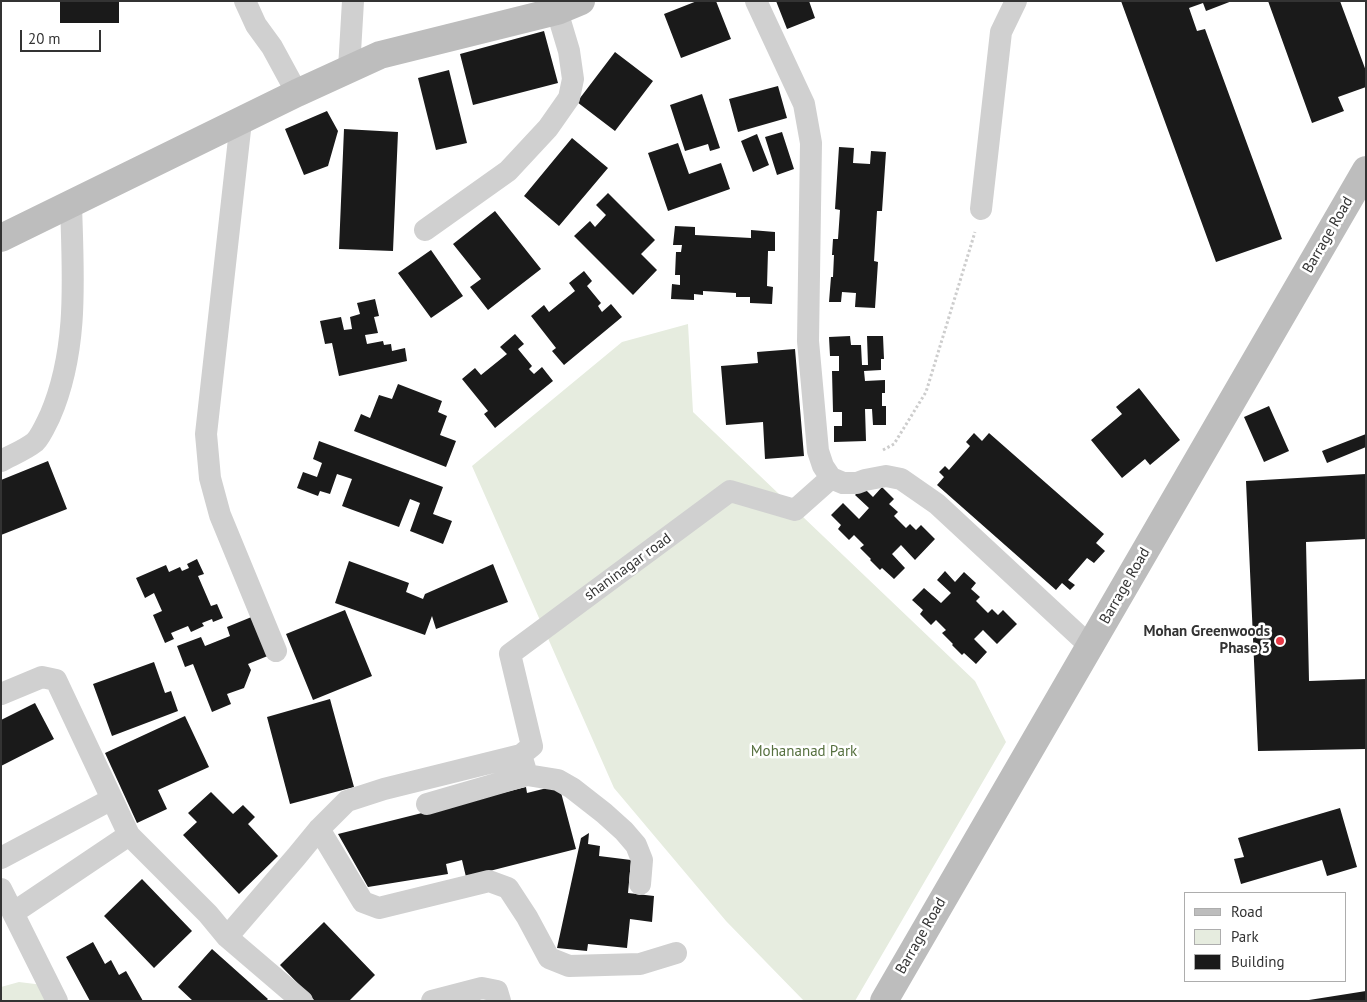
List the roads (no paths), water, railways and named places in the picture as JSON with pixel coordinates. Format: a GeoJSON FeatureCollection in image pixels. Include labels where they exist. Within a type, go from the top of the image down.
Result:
{"type":"FeatureCollection","features":[{"type":"Feature","properties":{"kind":"street"},"geometry":{"type":"LineString","coordinates":[[245,1],[256,25],[272,47],[297,93]]}},
{"type":"Feature","properties":{"kind":"street"},"geometry":{"type":"LineString","coordinates":[[349,70],[353,1]]}},
{"type":"Feature","properties":{"kind":"street"},"geometry":{"type":"LineString","coordinates":[[756,1],[804,104],[812,144],[808,342],[818,451],[823,466],[831,478],[843,483],[856,483],[886,476],[901,479],[938,504],[1090,646]]}},
{"type":"Feature","properties":{"kind":"street"},"geometry":{"type":"LineString","coordinates":[[981,209],[1001,32],[1016,1]]}},
{"type":"Feature","properties":{"kind":"street"},"geometry":{"type":"LineString","coordinates":[[1,238],[297,93],[380,55],[569,6],[569,51],[572,79],[569,98],[548,128],[508,171],[425,230]]}},
{"type":"Feature","properties":{"kind":"street"},"geometry":{"type":"LineString","coordinates":[[241,121],[206,434],[210,478],[220,515],[276,651]]}},
{"type":"Feature","properties":{"kind":"street","name":"Barrage Road"},"geometry":{"type":"LineString","coordinates":[[884,1001],[1366,170]]}},
{"type":"Feature","properties":{"kind":"street"},"geometry":{"type":"LineString","coordinates":[[1,460],[20,452],[36,441],[55,404],[67,361],[73,299],[71,204]]}},
{"type":"Feature","properties":{"kind":"street","name":"shaninagar road"},"geometry":{"type":"LineString","coordinates":[[527,758],[510,654],[730,492],[795,510],[831,478]]}},
{"type":"Feature","properties":{"kind":"street"},"geometry":{"type":"LineString","coordinates":[[1,694],[42,677],[56,680],[129,835],[208,914],[227,937],[302,1001]]}},
{"type":"Feature","properties":{"kind":"street"},"geometry":{"type":"LineString","coordinates":[[427,804],[527,758]]}},
{"type":"Feature","properties":{"kind":"street"},"geometry":{"type":"LineString","coordinates":[[227,937],[318,829],[347,801],[384,790],[527,758],[580,794],[624,831],[636,845],[642,860],[640,884]]}},
{"type":"Feature","properties":{"kind":"street"},"geometry":{"type":"LineString","coordinates":[[1,858],[112,799]]}},
{"type":"Feature","properties":{"kind":"street"},"geometry":{"type":"LineString","coordinates":[[318,829],[363,902],[379,908],[489,881],[508,888],[527,917],[549,958],[569,966],[640,964],[676,953]]}},
{"type":"Feature","properties":{"kind":"street"},"geometry":{"type":"LineString","coordinates":[[13,913],[129,835]]}},
{"type":"Feature","properties":{"kind":"street"},"geometry":{"type":"LineString","coordinates":[[1,890],[57,1001]]}},
{"type":"Feature","properties":{"kind":"street"},"geometry":{"type":"LineString","coordinates":[[432,1001],[482,988],[497,991],[500,1001]]}},
{"type":"Feature","properties":{"kind":"place","name":"Mohan Greenwoods Phase 3"},"geometry":{"type":"Point","coordinates":[1280,641]}},
{"type":"Feature","properties":{"kind":"park label","name":"Mohananad Park"},"geometry":{"type":"Point","coordinates":[804,752]}}]}
